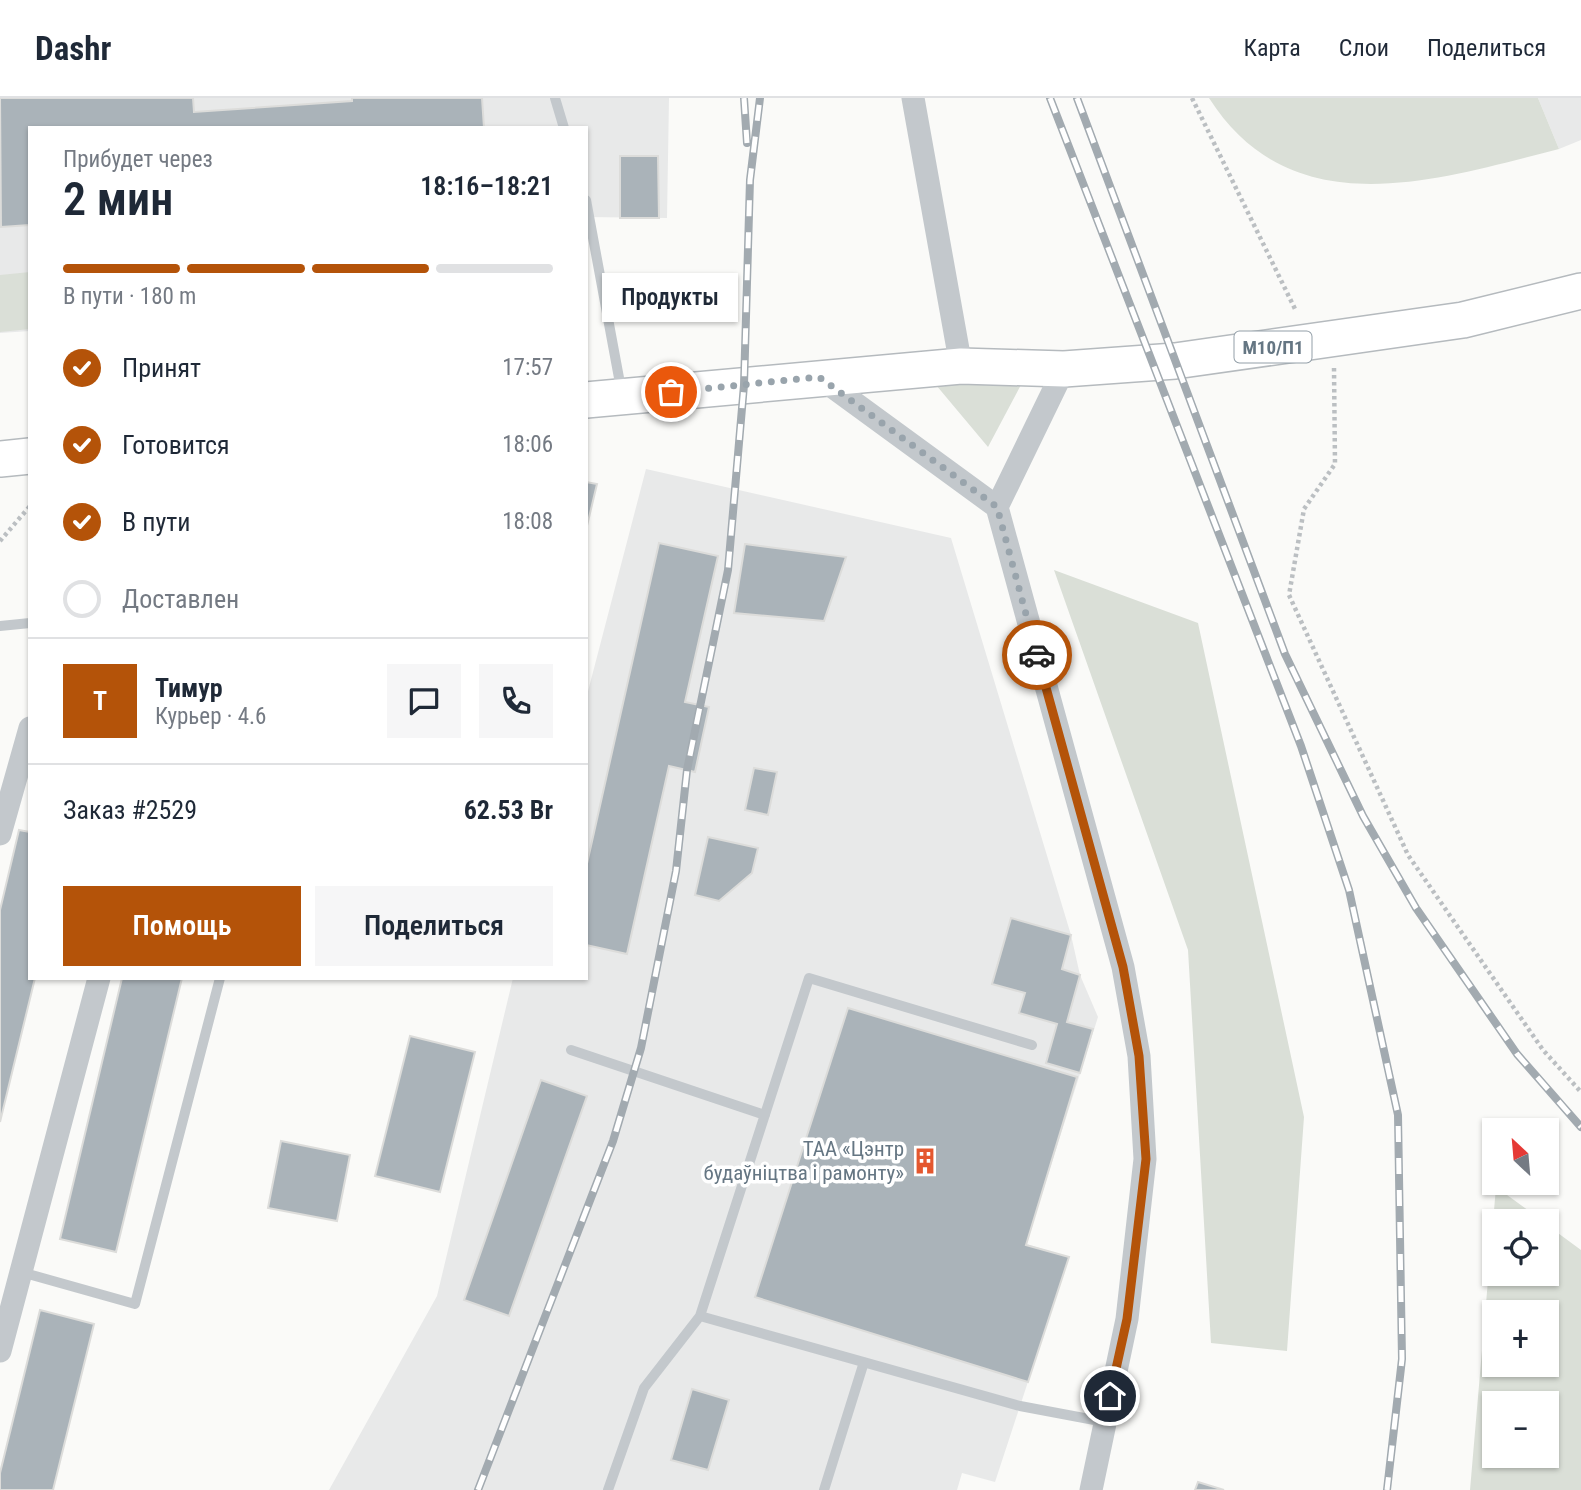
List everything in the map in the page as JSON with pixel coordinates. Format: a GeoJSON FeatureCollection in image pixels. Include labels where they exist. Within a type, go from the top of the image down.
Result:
{"type":"FeatureCollection","features":[{"type":"Feature","properties":{"kind":"main road","name":"М10/П1"},"geometry":{"type":"LineString","coordinates":[[588,400],[961,366],[1064,369],[1175,360],[1463,320],[1581,291]]}},
{"type":"Feature","properties":{"kind":"main road"},"geometry":{"type":"LineString","coordinates":[[0,459],[28,456]]}},
{"type":"Feature","properties":{"kind":"street"},"geometry":{"type":"LineString","coordinates":[[913,98],[961,366]]}},
{"type":"Feature","properties":{"kind":"street"},"geometry":{"type":"LineString","coordinates":[[997,507],[1064,369]]}},
{"type":"Feature","properties":{"kind":"street"},"geometry":{"type":"LineString","coordinates":[[819,377],[997,507],[1123,967],[1139,1056],[1146,1159],[1127,1319],[1091,1490]]}},
{"type":"Feature","properties":{"kind":"street"},"geometry":{"type":"LineString","coordinates":[[0,834],[28,735]]}},
{"type":"Feature","properties":{"kind":"street"},"geometry":{"type":"LineString","coordinates":[[0,1351],[98,980]]}},
{"type":"Feature","properties":{"kind":"lane"},"geometry":{"type":"LineString","coordinates":[[555,98],[563,126]]}},
{"type":"Feature","properties":{"kind":"lane"},"geometry":{"type":"LineString","coordinates":[[588,211],[622,396]]}},
{"type":"Feature","properties":{"kind":"lane"},"geometry":{"type":"LineString","coordinates":[[0,626],[28,623]]}},
{"type":"Feature","properties":{"kind":"lane"},"geometry":{"type":"LineString","coordinates":[[608,1490],[644,1388],[700,1316],[809,978],[1032,1045]]}},
{"type":"Feature","properties":{"kind":"lane"},"geometry":{"type":"LineString","coordinates":[[21,1272],[135,1304],[219,980]]}},
{"type":"Feature","properties":{"kind":"lane"},"geometry":{"type":"LineString","coordinates":[[571,1051],[765,1115]]}},
{"type":"Feature","properties":{"kind":"lane"},"geometry":{"type":"LineString","coordinates":[[700,1316],[1020,1406],[1105,1422]]}},
{"type":"Feature","properties":{"kind":"lane"},"geometry":{"type":"LineString","coordinates":[[824,1490],[864,1362]]}},
{"type":"Feature","properties":{"kind":"path"},"geometry":{"type":"LineString","coordinates":[[1192,98],[1311,342],[1334,359],[1335,464],[1304,509],[1289,596],[1408,855],[1543,1050],[1581,1092]]}},
{"type":"Feature","properties":{"kind":"path"},"geometry":{"type":"LineString","coordinates":[[0,541],[28,508]]}},
{"type":"Feature","properties":{"kind":"shaded area"},"geometry":{"type":"Polygon","coordinates":[[[0,98],[669,98],[667,218],[588,217],[588,126],[28,126],[28,331],[0,333],[0,98]]]}},
{"type":"Feature","properties":{"kind":"shaded area"},"geometry":{"type":"Polygon","coordinates":[[[1209,98],[1538,98],[1559,149],[1416,181],[1369,184],[1324,179],[1281,165],[1243,139],[1209,98]]]}},
{"type":"Feature","properties":{"kind":"shaded area"},"geometry":{"type":"Polygon","coordinates":[[[1538,98],[1581,98],[1581,140],[1559,149],[1538,98]]]}},
{"type":"Feature","properties":{"kind":"shaded area"},"geometry":{"type":"Polygon","coordinates":[[[28,272],[28,329],[0,332],[0,275],[28,272]]]}},
{"type":"Feature","properties":{"kind":"shaded area"},"geometry":{"type":"Polygon","coordinates":[[[1023,381],[988,447],[936,385],[1023,381]]]}},
{"type":"Feature","properties":{"kind":"shaded area"},"geometry":{"type":"Polygon","coordinates":[[[646,469],[951,538],[1071,935],[1080,975],[1098,1017],[1026,1244],[1069,1257],[995,1482],[962,1473],[957,1490],[329,1490],[437,1296],[513,980],[588,980],[588,691],[646,469]]]}},
{"type":"Feature","properties":{"kind":"shaded area"},"geometry":{"type":"Polygon","coordinates":[[[1054,570],[1198,623],[1304,1117],[1287,1351],[1211,1343],[1188,950],[1054,570]]]}},
{"type":"Feature","properties":{"kind":"shaded area"},"geometry":{"type":"Polygon","coordinates":[[[1495,1195],[1507,1195],[1526,1209],[1494,1209],[1495,1195]]]}},
{"type":"Feature","properties":{"kind":"shaded area"},"geometry":{"type":"Polygon","coordinates":[[[1559,1234],[1581,1250],[1581,1490],[1470,1490],[1482,1350],[1482,1377],[1559,1377],[1559,1300],[1486,1300],[1488,1286],[1559,1286],[1559,1234]]]}},
{"type":"Feature","properties":{"kind":"building"},"geometry":{"type":"Polygon","coordinates":[[[0,98],[193,98],[194,112],[352,101],[352,98],[482,98],[484,126],[28,126],[28,225],[1,227],[0,98]]]}},
{"type":"Feature","properties":{"kind":"building"},"geometry":{"type":"Polygon","coordinates":[[[620,156],[658,156],[659,218],[620,218],[620,156]]]}},
{"type":"Feature","properties":{"kind":"building"},"geometry":{"type":"Polygon","coordinates":[[[588,482],[597,484],[588,522],[588,482]]]}},
{"type":"Feature","properties":{"kind":"building"},"geometry":{"type":"Polygon","coordinates":[[[659,543],[718,556],[685,702],[709,707],[695,772],[669,766],[627,954],[588,945],[588,859],[659,543]]]}},
{"type":"Feature","properties":{"kind":"building"},"geometry":{"type":"Polygon","coordinates":[[[745,544],[846,557],[824,621],[734,613],[745,544]]]}},
{"type":"Feature","properties":{"kind":"building"},"geometry":{"type":"Polygon","coordinates":[[[754,768],[777,772],[768,815],[745,810],[754,768]]]}},
{"type":"Feature","properties":{"kind":"building"},"geometry":{"type":"Polygon","coordinates":[[[19,830],[28,832],[28,980],[35,980],[0,1122],[0,910],[19,830]]]}},
{"type":"Feature","properties":{"kind":"building"},"geometry":{"type":"Polygon","coordinates":[[[708,837],[758,848],[752,873],[719,901],[695,895],[708,837]]]}},
{"type":"Feature","properties":{"kind":"building"},"geometry":{"type":"Polygon","coordinates":[[[1011,918],[1071,935],[1062,969],[1080,975],[1067,1022],[1093,1029],[1080,1073],[1046,1063],[1057,1024],[1019,1013],[1025,993],[992,984],[1011,918]]]}},
{"type":"Feature","properties":{"kind":"building"},"geometry":{"type":"Polygon","coordinates":[[[122,980],[182,980],[116,1252],[60,1239],[122,980]]]}},
{"type":"Feature","properties":{"kind":"building","name":"ТАА «Цэнтр будаўніцтва і рамонту»"},"geometry":{"type":"Polygon","coordinates":[[[848,1008],[1077,1077],[1026,1245],[1069,1257],[1028,1382],[755,1297],[848,1008]]]}},
{"type":"Feature","properties":{"kind":"building"},"geometry":{"type":"Polygon","coordinates":[[[410,1036],[475,1052],[440,1192],[375,1176],[410,1036]]]}},
{"type":"Feature","properties":{"kind":"building"},"geometry":{"type":"Polygon","coordinates":[[[541,1080],[587,1096],[509,1316],[464,1300],[541,1080]]]}},
{"type":"Feature","properties":{"kind":"building"},"geometry":{"type":"Polygon","coordinates":[[[281,1141],[350,1155],[337,1221],[268,1208],[281,1141]]]}},
{"type":"Feature","properties":{"kind":"building"},"geometry":{"type":"Polygon","coordinates":[[[40,1310],[94,1324],[53,1490],[0,1490],[0,1473],[40,1310]]]}},
{"type":"Feature","properties":{"kind":"building"},"geometry":{"type":"Polygon","coordinates":[[[692,1389],[729,1400],[708,1470],[671,1460],[692,1389]]]}},
{"type":"Feature","properties":{"kind":"building"},"geometry":{"type":"Polygon","coordinates":[[[1198,1482],[1224,1490],[1195,1490],[1198,1482]]]}},
{"type":"Feature","properties":{"kind":"railway"},"geometry":{"type":"LineString","coordinates":[[744,98],[747,143]]}},
{"type":"Feature","properties":{"kind":"railway"},"geometry":{"type":"LineString","coordinates":[[478,1490],[613,1141],[641,1048],[676,871],[687,770],[728,570],[744,385],[750,180],[760,98]]}},
{"type":"Feature","properties":{"kind":"railway"},"geometry":{"type":"LineString","coordinates":[[1050,98],[1301,746],[1349,890],[1398,1115],[1402,1359],[1387,1490]]}},
{"type":"Feature","properties":{"kind":"railway"},"geometry":{"type":"LineString","coordinates":[[1077,98],[1285,654],[1363,816],[1416,908],[1517,1054],[1581,1127]]}},
{"type":"Feature","properties":{"kind":"way so far"},"geometry":{"type":"LineString","coordinates":[[671,392],[819,377],[908,445],[997,507],[1037,655]]}},
{"type":"Feature","properties":{"kind":"place","name":"Продукты"},"geometry":{"type":"Point","coordinates":[671,392]}},
{"type":"Feature","properties":{"kind":"place","name":"ТАА «Цэнтр будаўніцтва і рамонту»"},"geometry":{"type":"Point","coordinates":[925,1161]}},
{"type":"Feature","properties":{"kind":"route"},"geometry":{"type":"LineString","coordinates":[[1037,655],[1123,967],[1139,1056],[1146,1159],[1127,1319],[1110,1396]]}}]}
